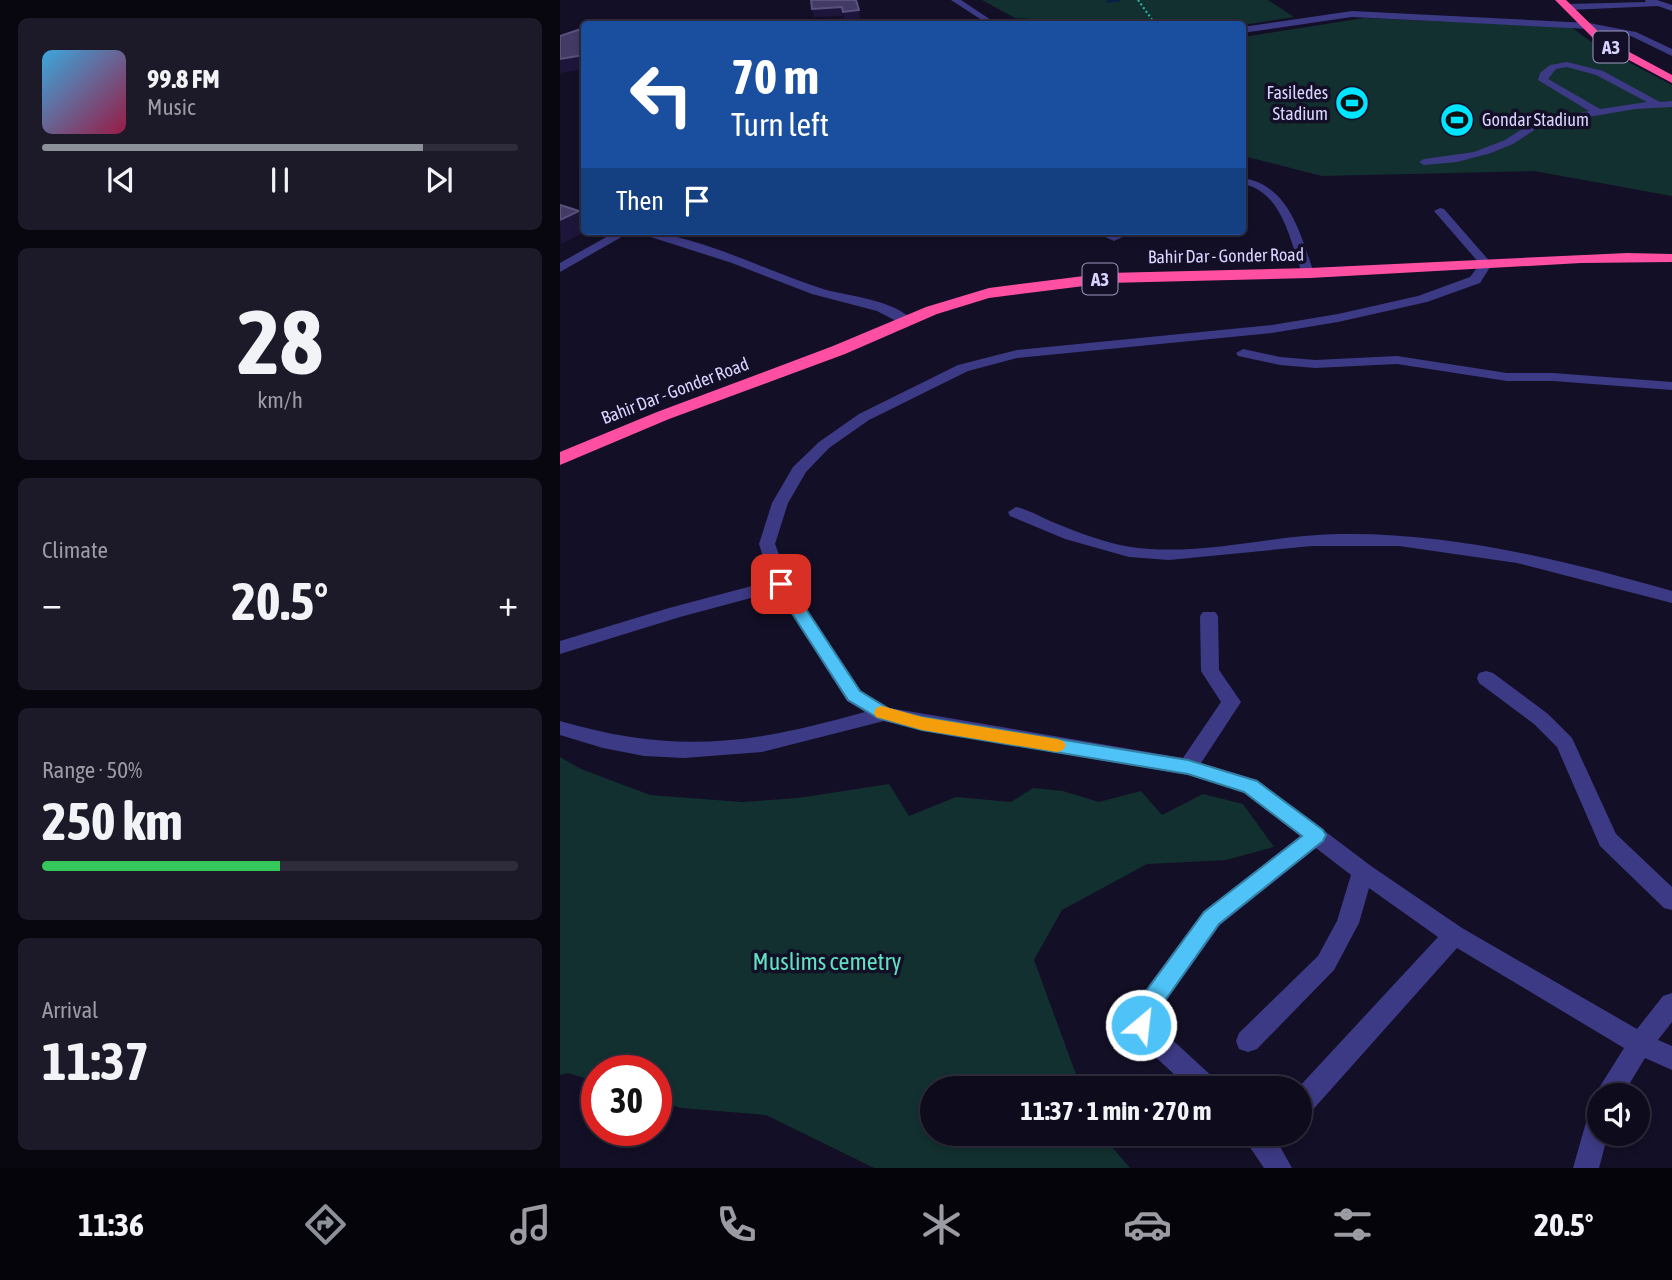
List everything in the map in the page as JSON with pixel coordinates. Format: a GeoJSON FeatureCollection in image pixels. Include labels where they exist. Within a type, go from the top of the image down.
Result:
{"type":"FeatureCollection","features":[{"type":"Feature","properties":{"kind":"highway","name":"A3"},"geometry":{"type":"LineString","coordinates":[[1564,3],[1603,42],[1672,80]]}},
{"type":"Feature","properties":{"kind":"highway","name":"Bahir Dar - Gonder Road"},"geometry":{"type":"LineString","coordinates":[[560,459],[610,435],[842,349],[951,302],[1041,284],[1162,276],[1308,273],[1587,257],[1672,258]]}},
{"type":"Feature","properties":{"kind":"street"},"geometry":{"type":"LineString","coordinates":[[953,0],[988,21]]}},
{"type":"Feature","properties":{"kind":"street"},"geometry":{"type":"LineString","coordinates":[[1564,3],[1652,2],[1672,8]]}},
{"type":"Feature","properties":{"kind":"street"},"geometry":{"type":"LineString","coordinates":[[1339,6],[1352,14]]}},
{"type":"Feature","properties":{"kind":"street"},"geometry":{"type":"LineString","coordinates":[[1246,29],[1352,14],[1589,26],[1633,34],[1672,53]]}},
{"type":"Feature","properties":{"kind":"street"},"geometry":{"type":"LineString","coordinates":[[1600,113],[1544,80],[1546,70],[1575,66],[1592,68],[1657,104]]}},
{"type":"Feature","properties":{"kind":"street"},"geometry":{"type":"LineString","coordinates":[[1424,162],[1479,156],[1514,139],[1530,126],[1657,104],[1672,104]]}},
{"type":"Feature","properties":{"kind":"street"},"geometry":{"type":"LineString","coordinates":[[1246,181],[1256,181],[1266,186],[1281,206],[1308,273]]}},
{"type":"Feature","properties":{"kind":"street"},"geometry":{"type":"LineString","coordinates":[[1440,211],[1486,264],[1475,280],[1422,299],[1338,318],[1272,329],[1017,354],[963,368],[864,417],[824,445],[799,470],[780,503],[767,544],[781,584],[854,695],[884,714],[922,723],[1188,767],[1250,786],[1363,872],[1454,935],[1640,1044],[1672,1058]]}},
{"type":"Feature","properties":{"kind":"street"},"geometry":{"type":"LineString","coordinates":[[560,268],[619,235]]}},
{"type":"Feature","properties":{"kind":"street"},"geometry":{"type":"LineString","coordinates":[[652,235],[736,260],[817,291],[882,308],[907,321]]}},
{"type":"Feature","properties":{"kind":"street"},"geometry":{"type":"LineString","coordinates":[[1243,353],[1280,361],[1315,364],[1397,360],[1507,377],[1553,377],[1672,386]]}},
{"type":"Feature","properties":{"kind":"street"},"geometry":{"type":"LineString","coordinates":[[1016,512],[1068,536],[1124,550],[1166,555],[1357,538],[1421,541],[1530,558],[1672,597]]}},
{"type":"Feature","properties":{"kind":"street"},"geometry":{"type":"LineString","coordinates":[[560,648],[675,612],[781,584]]}},
{"type":"Feature","properties":{"kind":"street"},"geometry":{"type":"LineString","coordinates":[[1188,767],[1231,702],[1210,671],[1209,616]]}},
{"type":"Feature","properties":{"kind":"street"},"geometry":{"type":"LineString","coordinates":[[1486,678],[1541,719],[1564,743],[1608,840],[1672,901]]}},
{"type":"Feature","properties":{"kind":"street"},"geometry":{"type":"LineString","coordinates":[[560,728],[592,740],[671,753],[716,751],[807,736],[884,714]]}},
{"type":"Feature","properties":{"kind":"street"},"geometry":{"type":"LineString","coordinates":[[1193,1076],[1146,1032],[1141,1025],[1141,1016],[1212,918],[1316,835]]}},
{"type":"Feature","properties":{"kind":"street"},"geometry":{"type":"LineString","coordinates":[[1248,1041],[1326,963],[1348,923],[1363,872]]}},
{"type":"Feature","properties":{"kind":"street"},"geometry":{"type":"LineString","coordinates":[[1312,1092],[1454,935]]}},
{"type":"Feature","properties":{"kind":"street"},"geometry":{"type":"LineString","coordinates":[[1615,1083],[1640,1044],[1672,1004]]}},
{"type":"Feature","properties":{"kind":"street"},"geometry":{"type":"LineString","coordinates":[[1268,1146],[1279,1168]]}},
{"type":"Feature","properties":{"kind":"street"},"geometry":{"type":"LineString","coordinates":[[1586,1168],[1592,1146]]}},
{"type":"Feature","properties":{"kind":"path"},"geometry":{"type":"LineString","coordinates":[[1138,0],[1153,21]]}},
{"type":"Feature","properties":{"kind":"green space"},"geometry":{"type":"Polygon","coordinates":[[[982,0],[1268,0],[1294,17],[1246,25],[1246,21],[1068,21],[1015,18],[982,0]]]}},
{"type":"Feature","properties":{"kind":"green space","name":"Gondar Stadium"},"geometry":{"type":"Polygon","coordinates":[[[1364,18],[1571,27],[1594,44],[1672,85],[1672,196],[1534,171],[1322,176],[1246,157],[1246,37],[1364,18]]]}},
{"type":"Feature","properties":{"kind":"green space","name":"Muslims cemetry"},"geometry":{"type":"Polygon","coordinates":[[[560,757],[581,769],[650,795],[742,802],[798,798],[889,784],[909,816],[956,797],[1011,802],[1033,788],[1063,791],[1099,802],[1141,791],[1162,815],[1203,794],[1243,804],[1274,847],[1226,860],[1147,864],[1062,910],[1034,960],[1077,1076],[920,1076],[920,1146],[1111,1146],[1130,1168],[874,1168],[766,1115],[672,1105],[672,1055],[581,1055],[581,1077],[568,1073],[560,1075],[560,757]]]}},
{"type":"Feature","properties":{"kind":"building"},"geometry":{"type":"Polygon","coordinates":[[[811,0],[856,0],[859,10],[843,12],[842,7],[812,9],[811,0]]]}},
{"type":"Feature","properties":{"kind":"building"},"geometry":{"type":"Polygon","coordinates":[[[581,29],[581,56],[560,59],[560,36],[581,29]]]}},
{"type":"Feature","properties":{"kind":"building"},"geometry":{"type":"Polygon","coordinates":[[[560,205],[579,211],[560,220],[560,205]]]}},
{"type":"Feature","properties":{"kind":"waterway"},"geometry":{"type":"LineString","coordinates":[[1108,1],[1119,0]]}},
{"type":"Feature","properties":{"kind":"slow traffic"},"geometry":{"type":"LineString","coordinates":[[882,713],[922,723],[1057,745]]}},
{"type":"Feature","properties":{"kind":"place","name":"Fasiledes Stadium"},"geometry":{"type":"Point","coordinates":[1352,103]}},
{"type":"Feature","properties":{"kind":"place","name":"Gondar Stadium"},"geometry":{"type":"Point","coordinates":[1457,120]}},
{"type":"Feature","properties":{"kind":"route"},"geometry":{"type":"LineString","coordinates":[[781,584],[831,664],[854,695],[884,714],[922,723],[1188,767],[1250,786],[1316,835],[1212,918],[1141,1016],[1141,1025]]}}]}
